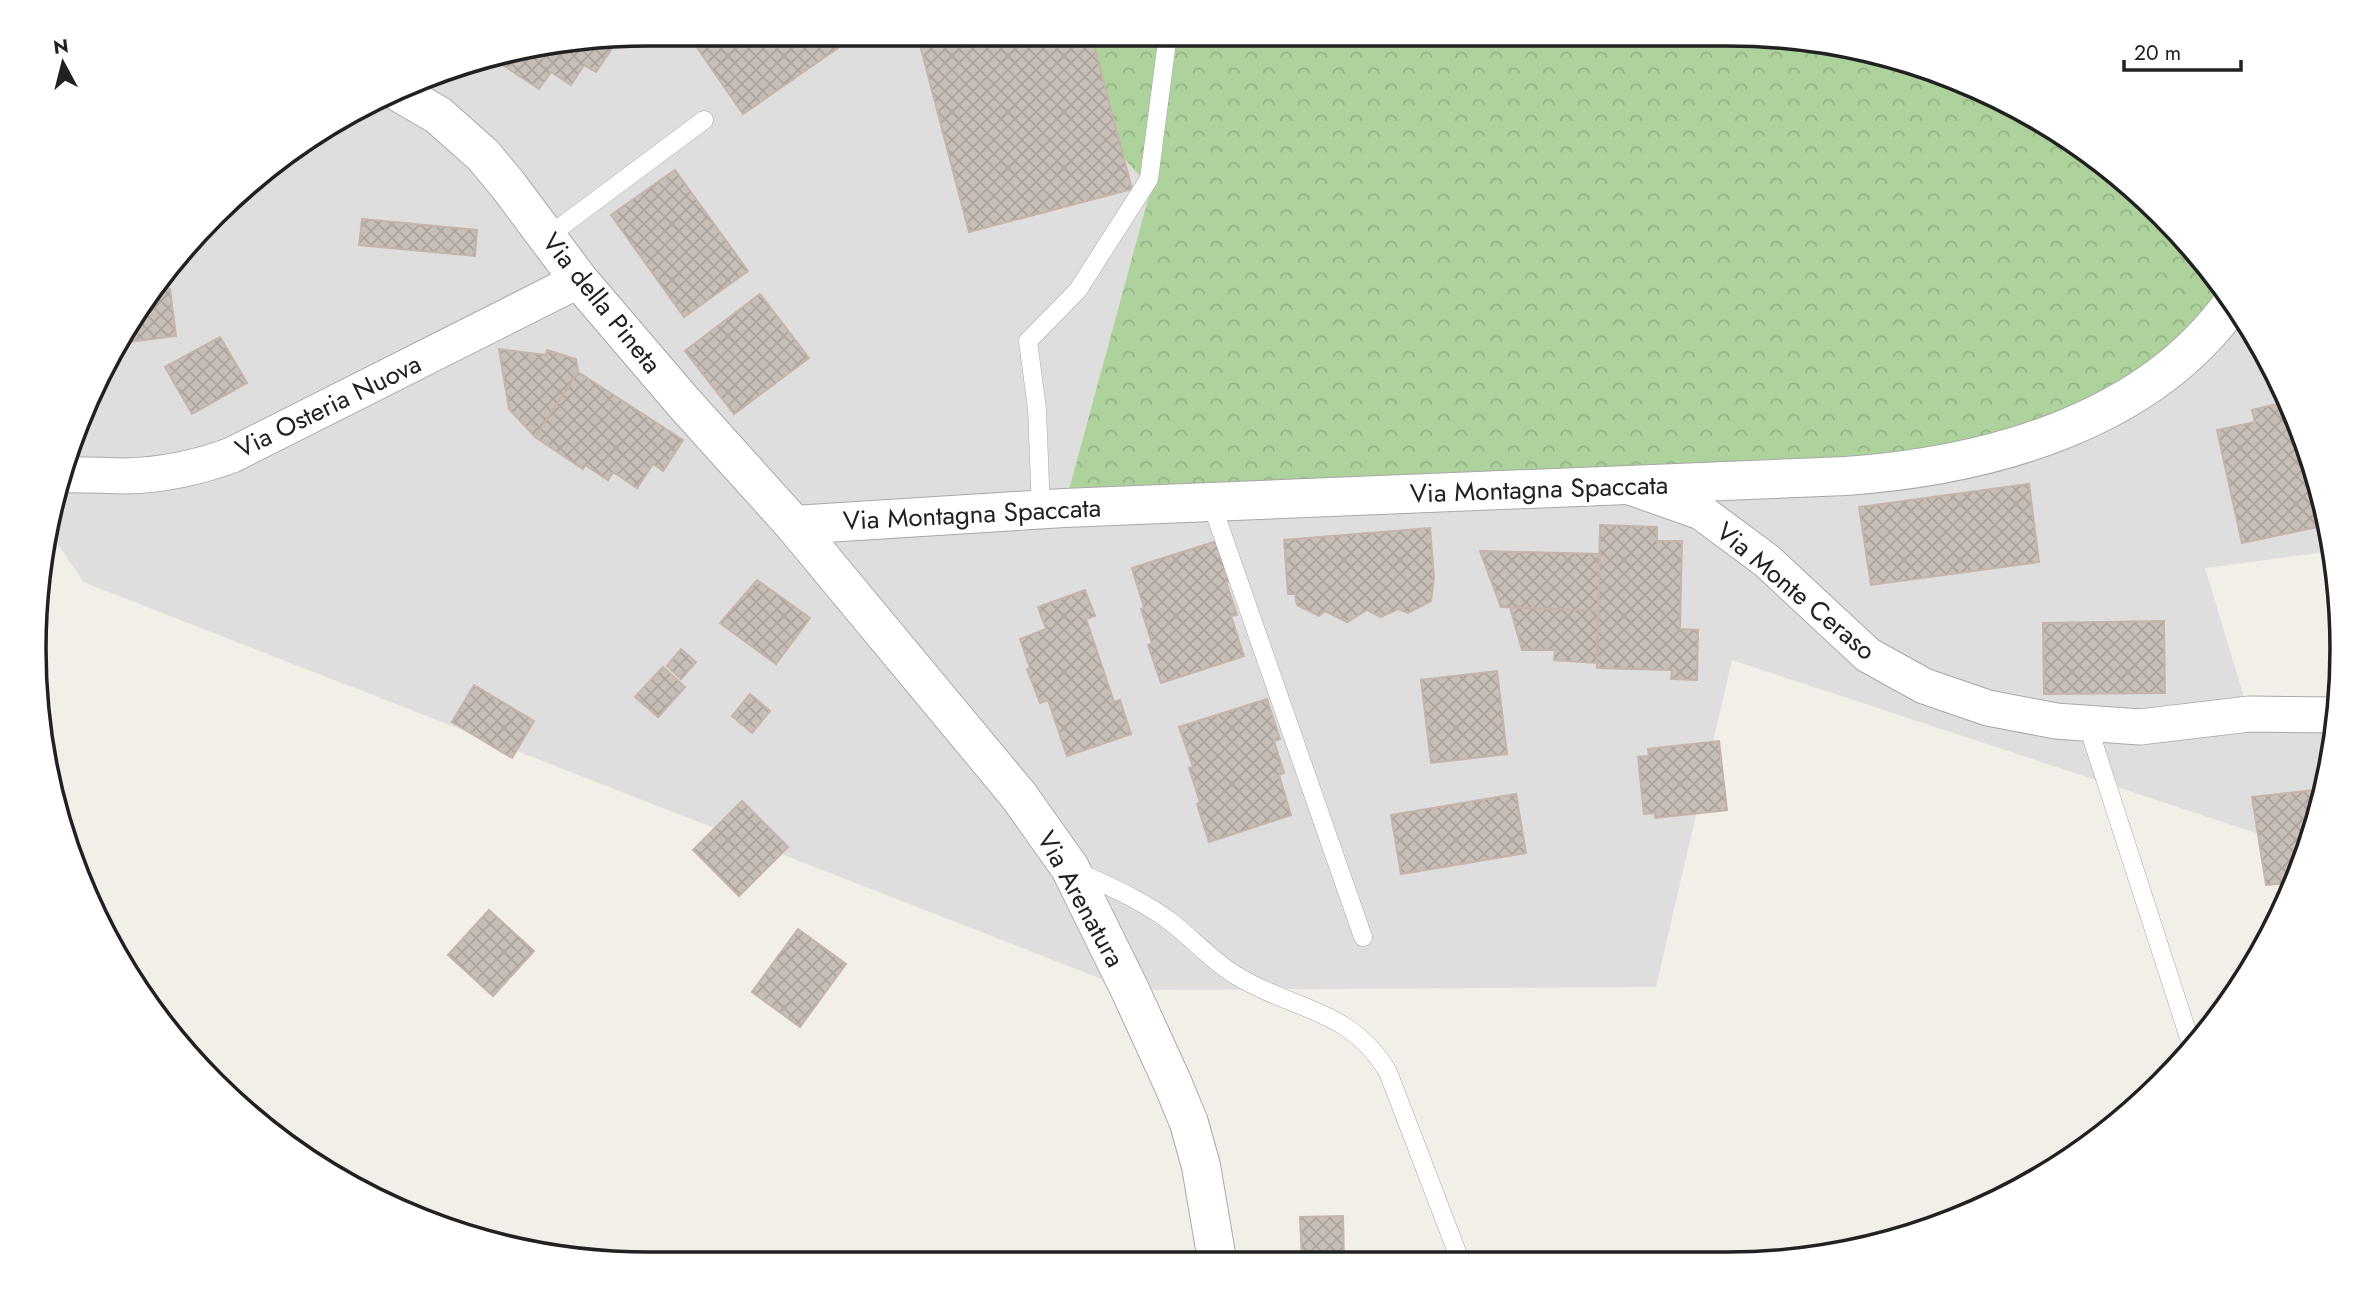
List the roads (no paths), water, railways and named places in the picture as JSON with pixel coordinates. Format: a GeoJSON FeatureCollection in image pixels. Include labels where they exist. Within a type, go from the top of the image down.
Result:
{"type":"FeatureCollection","features":[{"type":"Feature","properties":{"kind":"street","name":"Via della Pineta"},"geometry":{"type":"LineString","coordinates":[[406,97],[438,115],[468,139],[508,185],[579,280],[684,403],[794,525]]}},
{"type":"Feature","properties":{"kind":"street","name":"Via Osteria Nuova"},"geometry":{"type":"LineString","coordinates":[[71,475],[127,476],[156,473],[200,466],[232,455],[579,280]]}},
{"type":"Feature","properties":{"kind":"street","name":"Via Montagna Spaccata"},"geometry":{"type":"LineString","coordinates":[[794,525],[1041,509],[1873,474],[1956,461],[2019,444],[2085,420],[2168,371],[2203,340],[2227,310]]}},
{"type":"Feature","properties":{"kind":"street","name":"Via Monte Ceraso"},"geometry":{"type":"LineString","coordinates":[[1627,486],[1701,512],[1767,561],[1868,655],[1924,686],[1988,708],[2056,721],[2140,727],[2249,714],[2326,715]]}},
{"type":"Feature","properties":{"kind":"street","name":"Via Arenatura"},"geometry":{"type":"LineString","coordinates":[[794,525],[1019,796],[1070,868],[1130,990],[1189,1123],[1205,1188],[1216,1252]]}},
{"type":"Feature","properties":{"kind":"lane"},"geometry":{"type":"LineString","coordinates":[[1041,509],[1037,409],[1028,341],[1078,290],[1149,179],[1166,46]]}},
{"type":"Feature","properties":{"kind":"lane"},"geometry":{"type":"LineString","coordinates":[[547,237],[704,120]]}},
{"type":"Feature","properties":{"kind":"lane"},"geometry":{"type":"LineString","coordinates":[[1212,502],[1363,937]]}},
{"type":"Feature","properties":{"kind":"lane"},"geometry":{"type":"LineString","coordinates":[[2087,723],[2189,1037]]}},
{"type":"Feature","properties":{"kind":"lane"},"geometry":{"type":"LineString","coordinates":[[1070,868],[1154,910],[1238,977],[1260,989],[1326,1015],[1357,1034],[1388,1072],[1457,1252]]}}]}
